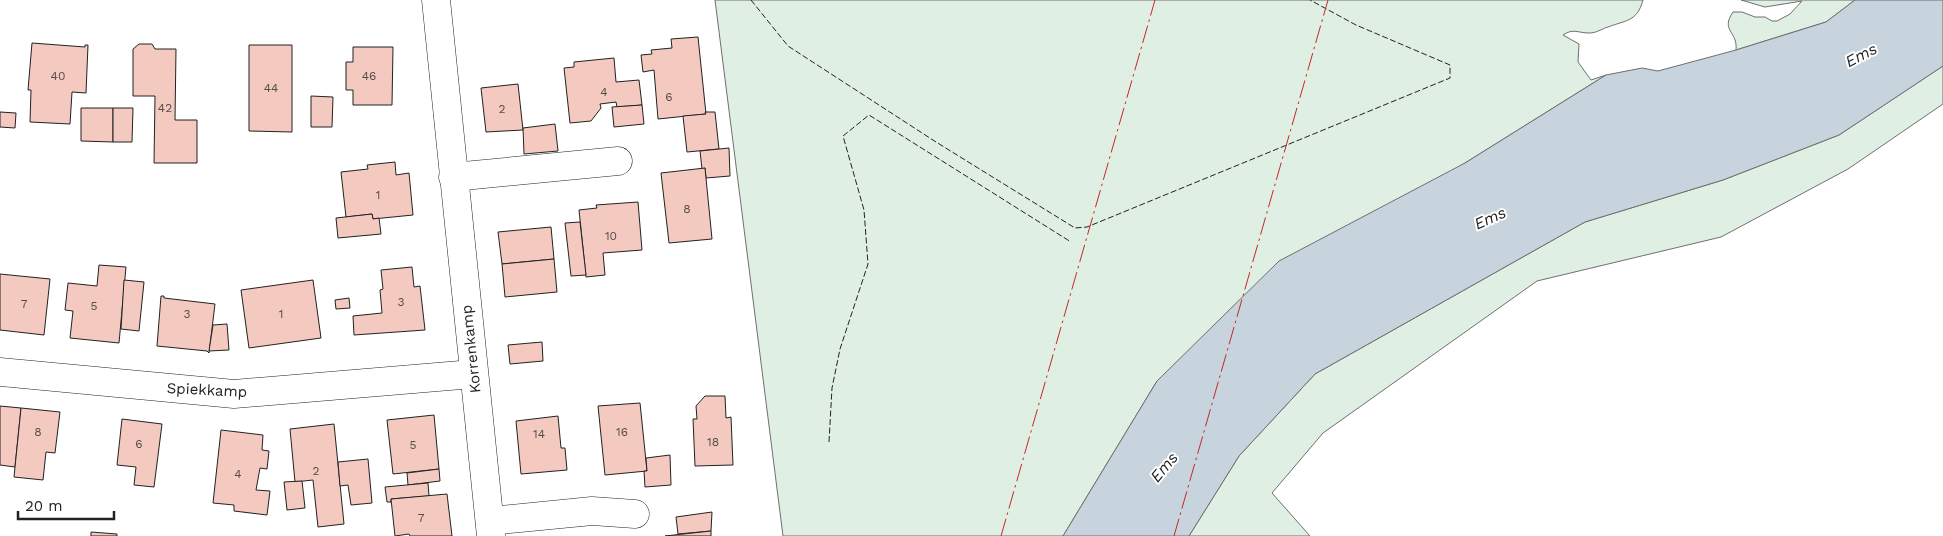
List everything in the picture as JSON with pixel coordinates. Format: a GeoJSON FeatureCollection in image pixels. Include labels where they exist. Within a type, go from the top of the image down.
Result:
{"type":"FeatureCollection","features":[{"type":"Feature","properties":{"kind":"street","name":"Korrenkamp"},"geometry":{"type":"LineString","coordinates":[[436,0],[490,528],[592,511],[635,514]]}},
{"type":"Feature","properties":{"kind":"street"},"geometry":{"type":"LineString","coordinates":[[453,177],[618,162]]}},
{"type":"Feature","properties":{"kind":"street","name":"Spiekkamp"},"geometry":{"type":"LineString","coordinates":[[0,372],[234,394],[474,374]]}},
{"type":"Feature","properties":{"kind":"green space"},"geometry":{"type":"Polygon","coordinates":[[[715,0],[1643,0],[1638,13],[1630,19],[1594,32],[1573,31],[1563,35],[1579,44],[1578,62],[1591,80],[1606,75],[1465,163],[1157,381],[1063,536],[783,536],[715,0]]]}},
{"type":"Feature","properties":{"kind":"green space"},"geometry":{"type":"Polygon","coordinates":[[[1741,0],[1855,0],[1826,22],[1736,50],[1735,39],[1728,23],[1733,12],[1742,12],[1755,17],[1765,17],[1772,21],[1777,21],[1790,14],[1802,1],[1765,7],[1741,0]]]}},
{"type":"Feature","properties":{"kind":"green space"},"geometry":{"type":"Polygon","coordinates":[[[1943,66],[1943,104],[1848,169],[1721,237],[1537,281],[1323,433],[1272,493],[1310,536],[1189,536],[1239,456],[1315,374],[1585,222],[1723,180],[1839,135],[1943,66]]]}},
{"type":"Feature","properties":{"kind":"water","name":"Ems"},"geometry":{"type":"Polygon","coordinates":[[[1855,0],[1943,0],[1943,66],[1839,135],[1723,180],[1585,222],[1315,374],[1239,456],[1189,536],[1063,536],[1157,381],[1279,261],[1465,163],[1606,75],[1642,68],[1658,71],[1736,50],[1826,22],[1855,0]]]}},
{"type":"Feature","properties":{"kind":"building"},"geometry":{"type":"Polygon","coordinates":[[[698,37],[706,114],[658,119],[654,70],[643,72],[641,55],[652,54],[651,50],[672,48],[671,39],[698,37]]]}},
{"type":"Feature","properties":{"kind":"building"},"geometry":{"type":"Polygon","coordinates":[[[32,43],[85,47],[85,45],[88,45],[86,93],[72,92],[70,124],[30,122],[31,90],[28,90],[32,43]]]}},
{"type":"Feature","properties":{"kind":"building"},"geometry":{"type":"Polygon","coordinates":[[[139,44],[152,44],[155,49],[176,49],[175,120],[197,120],[197,163],[154,163],[155,96],[133,96],[133,49],[139,44]]]}},
{"type":"Feature","properties":{"kind":"building"},"geometry":{"type":"Polygon","coordinates":[[[249,45],[292,45],[292,132],[249,131],[249,45]]]}},
{"type":"Feature","properties":{"kind":"building"},"geometry":{"type":"Polygon","coordinates":[[[353,47],[393,47],[392,105],[353,105],[353,90],[346,90],[346,62],[353,62],[353,47]]]}},
{"type":"Feature","properties":{"kind":"building"},"geometry":{"type":"Polygon","coordinates":[[[614,58],[616,82],[639,80],[642,105],[617,107],[616,102],[600,104],[601,108],[591,121],[570,123],[564,68],[574,67],[574,62],[614,58]]]}},
{"type":"Feature","properties":{"kind":"building"},"geometry":{"type":"Polygon","coordinates":[[[518,84],[523,130],[486,132],[481,88],[518,84]]]}},
{"type":"Feature","properties":{"kind":"building"},"geometry":{"type":"Polygon","coordinates":[[[311,96],[333,97],[332,127],[311,127],[311,96]]]}},
{"type":"Feature","properties":{"kind":"building"},"geometry":{"type":"Polygon","coordinates":[[[642,105],[644,124],[614,127],[612,107],[642,105]]]}},
{"type":"Feature","properties":{"kind":"building"},"geometry":{"type":"Polygon","coordinates":[[[81,108],[113,108],[113,142],[81,141],[81,108]]]}},
{"type":"Feature","properties":{"kind":"building"},"geometry":{"type":"Polygon","coordinates":[[[113,108],[133,108],[132,142],[113,142],[113,108]]]}},
{"type":"Feature","properties":{"kind":"building"},"geometry":{"type":"Polygon","coordinates":[[[0,112],[16,113],[15,128],[0,127],[0,112]]]}},
{"type":"Feature","properties":{"kind":"building"},"geometry":{"type":"Polygon","coordinates":[[[705,112],[715,112],[719,149],[687,152],[683,116],[706,114],[705,112]]]}},
{"type":"Feature","properties":{"kind":"building"},"geometry":{"type":"Polygon","coordinates":[[[555,124],[558,151],[524,154],[523,128],[555,124]]]}},
{"type":"Feature","properties":{"kind":"building"},"geometry":{"type":"Polygon","coordinates":[[[729,148],[730,176],[706,178],[705,168],[702,169],[700,151],[729,148]]]}},
{"type":"Feature","properties":{"kind":"building"},"geometry":{"type":"Polygon","coordinates":[[[395,162],[396,175],[409,173],[413,215],[373,219],[372,214],[346,217],[341,172],[368,169],[367,165],[395,162]]]}},
{"type":"Feature","properties":{"kind":"building"},"geometry":{"type":"Polygon","coordinates":[[[705,168],[712,239],[669,243],[661,173],[705,168]]]}},
{"type":"Feature","properties":{"kind":"building"},"geometry":{"type":"Polygon","coordinates":[[[638,202],[642,250],[603,253],[605,275],[586,277],[579,210],[597,208],[596,205],[638,202]]]}},
{"type":"Feature","properties":{"kind":"building"},"geometry":{"type":"Polygon","coordinates":[[[372,214],[373,219],[379,218],[381,234],[338,238],[336,218],[372,214]]]}},
{"type":"Feature","properties":{"kind":"building"},"geometry":{"type":"Polygon","coordinates":[[[580,222],[586,275],[571,276],[565,223],[580,222]]]}},
{"type":"Feature","properties":{"kind":"building"},"geometry":{"type":"Polygon","coordinates":[[[551,227],[554,259],[502,264],[498,232],[551,227]]]}},
{"type":"Feature","properties":{"kind":"building"},"geometry":{"type":"Polygon","coordinates":[[[554,259],[557,292],[505,297],[502,264],[554,259]]]}},
{"type":"Feature","properties":{"kind":"building"},"geometry":{"type":"Polygon","coordinates":[[[99,265],[126,267],[119,343],[70,338],[73,311],[65,310],[68,283],[97,286],[99,265]]]}},
{"type":"Feature","properties":{"kind":"building"},"geometry":{"type":"Polygon","coordinates":[[[412,267],[414,287],[420,286],[425,330],[354,335],[353,316],[382,313],[380,290],[383,289],[381,270],[412,267]]]}},
{"type":"Feature","properties":{"kind":"building"},"geometry":{"type":"Polygon","coordinates":[[[0,274],[50,279],[44,335],[0,330],[0,274]]]}},
{"type":"Feature","properties":{"kind":"building"},"geometry":{"type":"Polygon","coordinates":[[[124,280],[144,282],[139,331],[121,329],[124,280]]]}},
{"type":"Feature","properties":{"kind":"building"},"geometry":{"type":"Polygon","coordinates":[[[313,280],[321,338],[249,348],[241,290],[313,280]]]}},
{"type":"Feature","properties":{"kind":"building"},"geometry":{"type":"Polygon","coordinates":[[[161,296],[164,296],[164,298],[215,304],[209,353],[207,351],[157,346],[161,296]]]}},
{"type":"Feature","properties":{"kind":"building"},"geometry":{"type":"Polygon","coordinates":[[[349,298],[350,308],[336,309],[335,300],[349,298]]]}},
{"type":"Feature","properties":{"kind":"building"},"geometry":{"type":"Polygon","coordinates":[[[227,324],[229,350],[209,351],[213,325],[227,324]]]}},
{"type":"Feature","properties":{"kind":"building"},"geometry":{"type":"Polygon","coordinates":[[[542,342],[543,361],[510,364],[508,345],[542,342]]]}},
{"type":"Feature","properties":{"kind":"building"},"geometry":{"type":"Polygon","coordinates":[[[705,396],[725,396],[726,418],[731,417],[733,465],[695,466],[693,419],[697,419],[696,406],[705,396]]]}},
{"type":"Feature","properties":{"kind":"building"},"geometry":{"type":"Polygon","coordinates":[[[640,403],[647,471],[605,475],[598,406],[640,403]]]}},
{"type":"Feature","properties":{"kind":"building"},"geometry":{"type":"Polygon","coordinates":[[[0,406],[21,408],[15,467],[0,465],[0,406]]]}},
{"type":"Feature","properties":{"kind":"building"},"geometry":{"type":"Polygon","coordinates":[[[21,408],[60,412],[55,453],[46,452],[43,480],[14,477],[21,408]]]}},
{"type":"Feature","properties":{"kind":"building"},"geometry":{"type":"Polygon","coordinates":[[[434,415],[439,469],[393,474],[387,420],[434,415]]]}},
{"type":"Feature","properties":{"kind":"building"},"geometry":{"type":"Polygon","coordinates":[[[558,416],[561,448],[565,448],[567,470],[521,474],[516,421],[558,416]]]}},
{"type":"Feature","properties":{"kind":"building"},"geometry":{"type":"Polygon","coordinates":[[[122,419],[162,424],[154,487],[134,485],[136,467],[117,465],[122,419]]]}},
{"type":"Feature","properties":{"kind":"building"},"geometry":{"type":"Polygon","coordinates":[[[334,424],[344,524],[318,527],[313,480],[295,482],[290,429],[334,424]]]}},
{"type":"Feature","properties":{"kind":"building"},"geometry":{"type":"Polygon","coordinates":[[[221,430],[263,435],[262,450],[269,451],[267,469],[260,468],[256,490],[270,491],[267,515],[234,511],[234,505],[213,503],[221,430]]]}},
{"type":"Feature","properties":{"kind":"building"},"geometry":{"type":"Polygon","coordinates":[[[670,455],[671,485],[645,487],[644,471],[647,471],[646,458],[670,455]]]}},
{"type":"Feature","properties":{"kind":"building"},"geometry":{"type":"Polygon","coordinates":[[[368,459],[372,503],[351,505],[348,485],[340,486],[338,462],[368,459]]]}},
{"type":"Feature","properties":{"kind":"building"},"geometry":{"type":"Polygon","coordinates":[[[439,469],[440,481],[408,485],[407,473],[439,469]]]}},
{"type":"Feature","properties":{"kind":"building"},"geometry":{"type":"Polygon","coordinates":[[[302,481],[305,508],[287,510],[284,482],[302,481]]]}},
{"type":"Feature","properties":{"kind":"building"},"geometry":{"type":"Polygon","coordinates":[[[428,483],[429,496],[391,499],[391,502],[387,502],[385,487],[428,483]]]}},
{"type":"Feature","properties":{"kind":"building"},"geometry":{"type":"Polygon","coordinates":[[[447,494],[452,536],[410,536],[409,534],[395,536],[391,499],[447,494]]]}},
{"type":"Feature","properties":{"kind":"building"},"geometry":{"type":"Polygon","coordinates":[[[712,512],[711,531],[678,534],[676,517],[712,512]]]}},
{"type":"Feature","properties":{"kind":"building"},"geometry":{"type":"Polygon","coordinates":[[[711,531],[711,536],[665,536],[711,531]]]}},
{"type":"Feature","properties":{"kind":"building"},"geometry":{"type":"Polygon","coordinates":[[[91,532],[117,534],[117,536],[91,536],[91,532]]]}},
{"type":"Feature","properties":{"kind":"fence"},"geometry":{"type":"LineString","coordinates":[[751,0],[788,46],[936,142],[1075,228],[1087,227],[1450,78],[1450,65],[1356,25],[1310,0]]}},
{"type":"Feature","properties":{"kind":"fence"},"geometry":{"type":"LineString","coordinates":[[829,442],[832,388],[840,349],[868,264],[864,210],[843,136],[869,115],[1071,242]]}},
{"type":"Feature","properties":{"kind":"power"},"geometry":{"type":"LineString","coordinates":[[1001,536],[1155,0]]}},
{"type":"Feature","properties":{"kind":"power"},"geometry":{"type":"LineString","coordinates":[[1174,536],[1328,0]]}}]}
